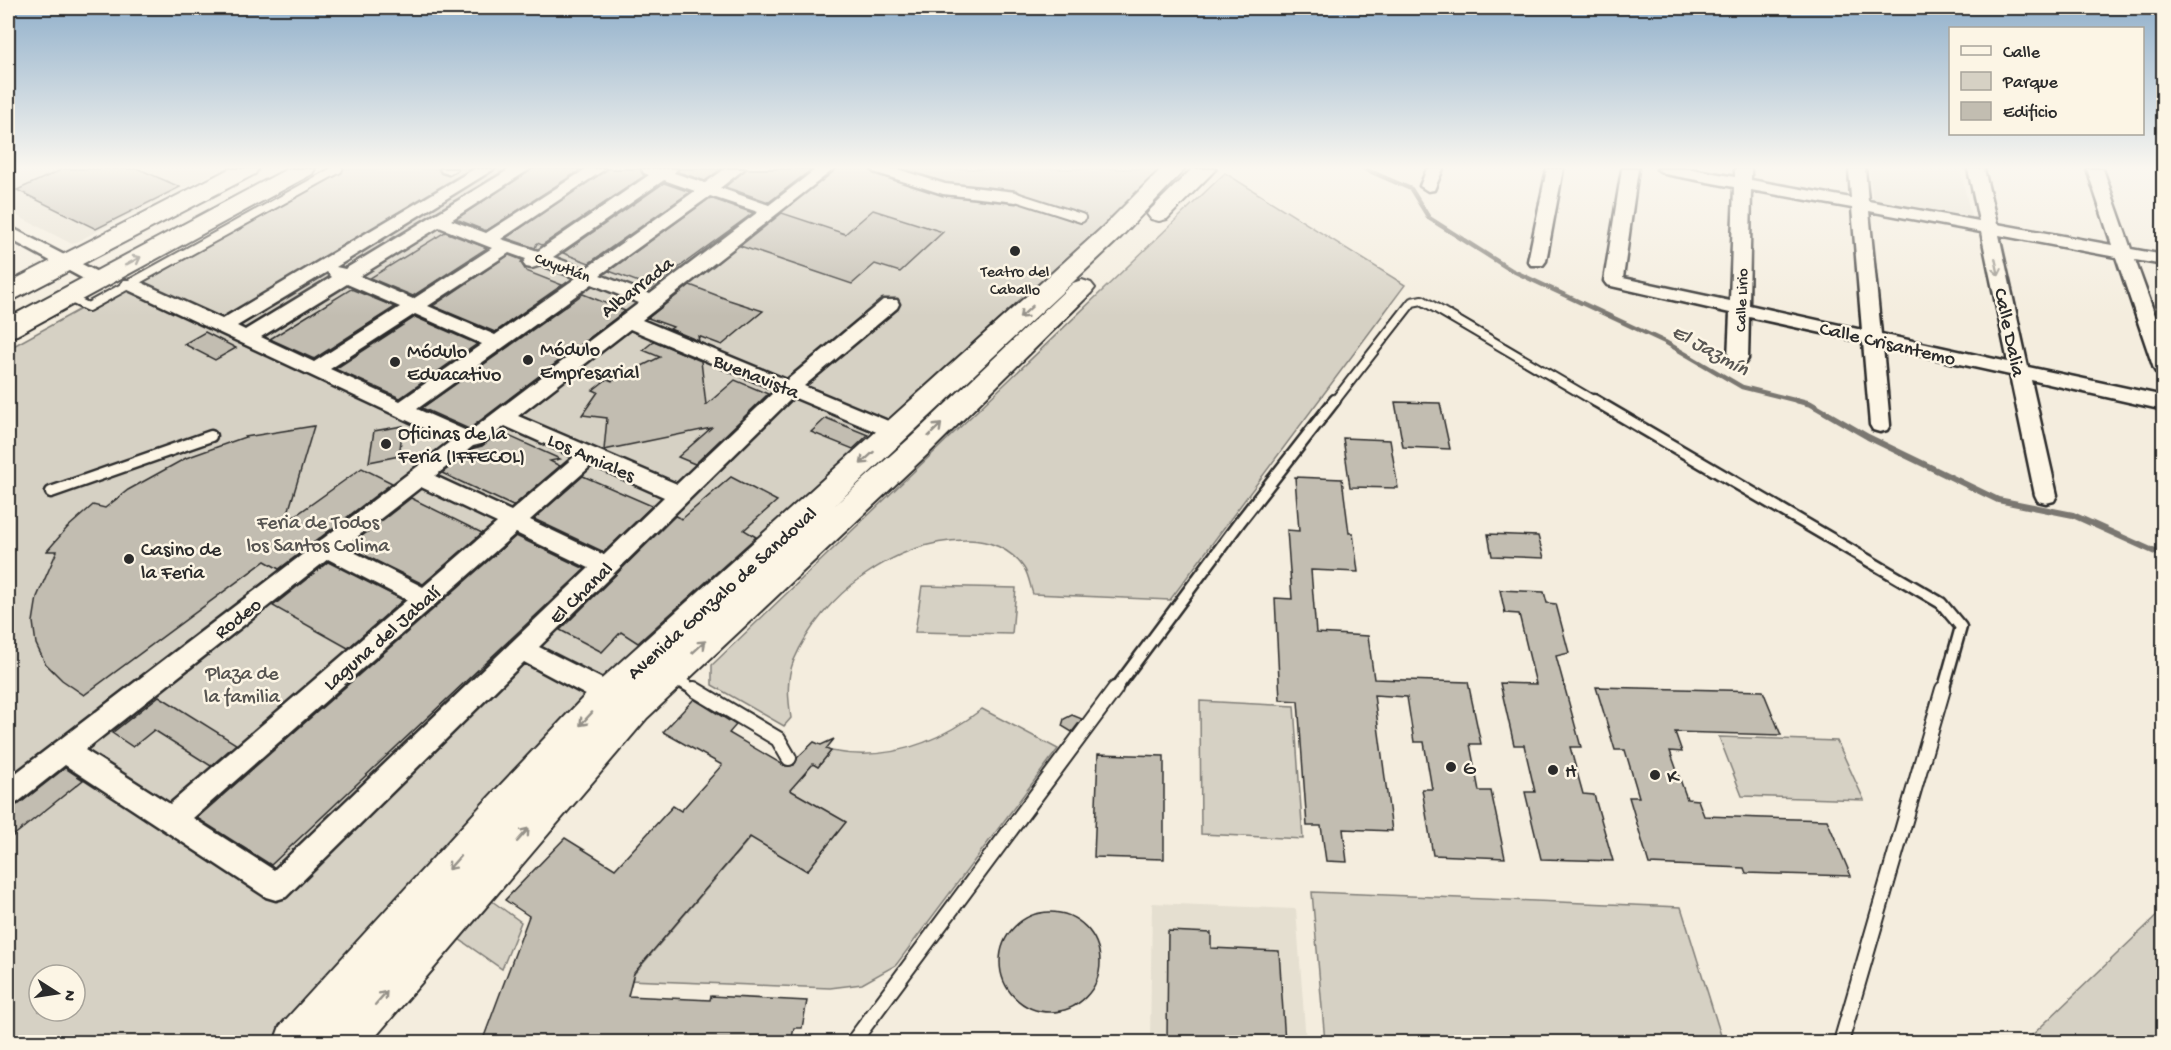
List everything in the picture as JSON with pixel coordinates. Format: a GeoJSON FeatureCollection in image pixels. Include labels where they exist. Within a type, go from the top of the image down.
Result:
{"type":"FeatureCollection","features":[{"type":"Feature","properties":{"kind":"main road"},"geometry":{"type":"LineString","coordinates":[[8,293],[152,218]]}},
{"type":"Feature","properties":{"kind":"main road"},"geometry":{"type":"LineString","coordinates":[[8,329],[214,218]]}},
{"type":"Feature","properties":{"kind":"main road","name":"Avenida Gonzalo de Sandoval"},"geometry":{"type":"LineString","coordinates":[[296,1042],[502,810],[621,701],[1125,218]]}},
{"type":"Feature","properties":{"kind":"main road","name":"Avenida Gonzalo de Sandoval"},"geometry":{"type":"LineString","coordinates":[[343,1042],[621,701],[669,675],[921,444],[1154,218]]}},
{"type":"Feature","properties":{"kind":"street"},"geometry":{"type":"LineString","coordinates":[[222,327],[404,218]]}},
{"type":"Feature","properties":{"kind":"street"},"geometry":{"type":"LineString","coordinates":[[246,338],[443,218]]}},
{"type":"Feature","properties":{"kind":"street"},"geometry":{"type":"LineString","coordinates":[[315,370],[414,306],[534,218]]}},
{"type":"Feature","properties":{"kind":"street"},"geometry":{"type":"LineString","coordinates":[[535,261],[594,218]]}},
{"type":"Feature","properties":{"kind":"street"},"geometry":{"type":"LineString","coordinates":[[401,410],[669,218]]}},
{"type":"Feature","properties":{"kind":"street","name":"Albarrada"},"geometry":{"type":"LineString","coordinates":[[470,440],[762,218]]}},
{"type":"Feature","properties":{"kind":"street"},"geometry":{"type":"LineString","coordinates":[[1537,261],[1545,218]]}},
{"type":"Feature","properties":{"kind":"street","name":"Calle Crisantemo"},"geometry":{"type":"LineString","coordinates":[[1623,218],[1613,281],[2163,403]]}},
{"type":"Feature","properties":{"kind":"street","name":"Calle Lirio"},"geometry":{"type":"LineString","coordinates":[[1738,359],[1742,218]]}},
{"type":"Feature","properties":{"kind":"street"},"geometry":{"type":"LineString","coordinates":[[1862,218],[1880,425]]}},
{"type":"Feature","properties":{"kind":"street"},"geometry":{"type":"LineString","coordinates":[[1933,218],[2163,260]]}},
{"type":"Feature","properties":{"kind":"street","name":"Calle Dalia"},"geometry":{"type":"LineString","coordinates":[[1987,218],[2046,495]]}},
{"type":"Feature","properties":{"kind":"street"},"geometry":{"type":"LineString","coordinates":[[2112,218],[2163,369]]}},
{"type":"Feature","properties":{"kind":"street","name":"Cuyutlán"},"geometry":{"type":"LineString","coordinates":[[438,221],[497,247],[653,302]]}},
{"type":"Feature","properties":{"kind":"street"},"geometry":{"type":"LineString","coordinates":[[8,231],[99,280]]}},
{"type":"Feature","properties":{"kind":"street"},"geometry":{"type":"LineString","coordinates":[[322,267],[497,343]]}},
{"type":"Feature","properties":{"kind":"street"},"geometry":{"type":"LineString","coordinates":[[130,284],[470,440]]}},
{"type":"Feature","properties":{"kind":"street","name":"El Chanal"},"geometry":{"type":"LineString","coordinates":[[172,819],[276,887],[790,388],[890,304]]}},
{"type":"Feature","properties":{"kind":"street","name":"Buenavista"},"geometry":{"type":"LineString","coordinates":[[628,321],[886,428]]}},
{"type":"Feature","properties":{"kind":"street","name":"Los Amiales"},"geometry":{"type":"LineString","coordinates":[[503,417],[681,495]]}},
{"type":"Feature","properties":{"kind":"street","name":"Rodeo"},"geometry":{"type":"LineString","coordinates":[[8,794],[326,548],[470,440]]}},
{"type":"Feature","properties":{"kind":"street","name":"Laguna del Jabalí"},"geometry":{"type":"LineString","coordinates":[[172,819],[590,456]]}},
{"type":"Feature","properties":{"kind":"street"},"geometry":{"type":"LineString","coordinates":[[419,477],[606,567]]}},
{"type":"Feature","properties":{"kind":"street"},"geometry":{"type":"LineString","coordinates":[[326,548],[425,599]]}},
{"type":"Feature","properties":{"kind":"street"},"geometry":{"type":"LineString","coordinates":[[521,649],[621,701]]}},
{"type":"Feature","properties":{"kind":"street"},"geometry":{"type":"LineString","coordinates":[[64,750],[172,819]]}},
{"type":"Feature","properties":{"kind":"lane"},"geometry":{"type":"LineString","coordinates":[[67,297],[88,307],[249,218]]}},
{"type":"Feature","properties":{"kind":"lane"},"geometry":{"type":"LineString","coordinates":[[854,1042],[1239,523],[1412,302],[1422,300],[1941,603],[1961,627],[1841,1042]]}},
{"type":"Feature","properties":{"kind":"lane"},"geometry":{"type":"LineString","coordinates":[[51,492],[211,436]]}},
{"type":"Feature","properties":{"kind":"lane"},"geometry":{"type":"LineString","coordinates":[[669,675],[778,739],[789,758]]}},
{"type":"Feature","properties":{"kind":"shaded area"},"geometry":{"type":"Polygon","coordinates":[[[22,218],[124,218],[72,244],[22,218]]]}},
{"type":"Feature","properties":{"kind":"shaded area"},"geometry":{"type":"Polygon","coordinates":[[[1152,903],[1296,909],[1306,1042],[1150,1042],[1152,903]]]}},
{"type":"Feature","properties":{"kind":"green space","name":"Feria de Todos los Santos Colima"},"geometry":{"type":"Polygon","coordinates":[[[246,218],[1111,218],[604,679],[276,1042],[8,1042],[8,349],[246,218]]]}},
{"type":"Feature","properties":{"kind":"green space"},"geometry":{"type":"Polygon","coordinates":[[[1178,218],[1297,218],[1405,285],[1170,600],[1033,594],[1028,577],[1019,561],[998,546],[974,540],[938,543],[912,550],[887,561],[863,576],[823,614],[806,636],[791,667],[788,689],[791,718],[784,726],[712,685],[712,665],[1178,218]]]}},
{"type":"Feature","properties":{"kind":"green space"},"geometry":{"type":"Polygon","coordinates":[[[922,586],[1016,588],[1012,634],[915,632],[922,586]]]}},
{"type":"Feature","properties":{"kind":"green space"},"geometry":{"type":"Polygon","coordinates":[[[1200,701],[1294,706],[1303,839],[1201,834],[1200,701]]]}},
{"type":"Feature","properties":{"kind":"green space"},"geometry":{"type":"Polygon","coordinates":[[[982,709],[1058,749],[896,965],[862,984],[830,988],[629,980],[785,797],[796,804],[762,844],[807,871],[846,822],[790,790],[813,764],[818,767],[831,751],[872,754],[911,747],[948,731],[982,709]]]}},
{"type":"Feature","properties":{"kind":"green space"},"geometry":{"type":"Polygon","coordinates":[[[1719,737],[1837,741],[1864,800],[1742,796],[1719,737]]]}},
{"type":"Feature","properties":{"kind":"green space"},"geometry":{"type":"Polygon","coordinates":[[[1312,892],[1681,907],[1723,1042],[1325,1042],[1312,892]]]}},
{"type":"Feature","properties":{"kind":"green space"},"geometry":{"type":"Polygon","coordinates":[[[492,901],[521,922],[502,969],[459,939],[492,901]]]}},
{"type":"Feature","properties":{"kind":"green space"},"geometry":{"type":"Polygon","coordinates":[[[2163,910],[2163,1042],[2025,1042],[2163,910]]]}},
{"type":"Feature","properties":{"kind":"building"},"geometry":{"type":"Polygon","coordinates":[[[74,218],[118,218],[96,229],[74,218]]]}},
{"type":"Feature","properties":{"kind":"building"},"geometry":{"type":"Polygon","coordinates":[[[458,218],[506,218],[486,231],[456,219],[458,218]]]}},
{"type":"Feature","properties":{"kind":"building"},"geometry":{"type":"Polygon","coordinates":[[[535,218],[582,218],[542,245],[537,243],[535,248],[506,238],[535,218]]]}},
{"type":"Feature","properties":{"kind":"building"},"geometry":{"type":"Polygon","coordinates":[[[614,218],[653,218],[589,263],[563,253],[614,218]]]}},
{"type":"Feature","properties":{"kind":"building"},"geometry":{"type":"Polygon","coordinates":[[[682,218],[746,218],[652,287],[609,271],[682,218]]]}},
{"type":"Feature","properties":{"kind":"building"},"geometry":{"type":"Polygon","coordinates":[[[776,218],[797,218],[845,234],[864,218],[898,218],[943,232],[900,272],[875,264],[852,284],[740,246],[776,218]]]}},
{"type":"Feature","properties":{"kind":"building"},"geometry":{"type":"Polygon","coordinates":[[[445,232],[487,248],[413,296],[370,278],[445,232]]]}},
{"type":"Feature","properties":{"kind":"building"},"geometry":{"type":"Polygon","coordinates":[[[509,255],[522,260],[521,263],[526,271],[562,285],[495,332],[433,306],[509,255]]]}},
{"type":"Feature","properties":{"kind":"building"},"geometry":{"type":"Polygon","coordinates":[[[690,285],[763,311],[722,345],[698,336],[699,341],[670,329],[673,327],[648,318],[690,285]]]}},
{"type":"Feature","properties":{"kind":"building"},"geometry":{"type":"Polygon","coordinates":[[[351,289],[395,307],[314,359],[270,339],[351,289]]]}},
{"type":"Feature","properties":{"kind":"building","name":"Módulo Empresarial"},"geometry":{"type":"Polygon","coordinates":[[[583,294],[625,311],[469,429],[422,408],[583,294]]]}},
{"type":"Feature","properties":{"kind":"building","name":"Módulo Eduacativo"},"geometry":{"type":"Polygon","coordinates":[[[415,317],[477,344],[400,398],[335,369],[415,317]]]}},
{"type":"Feature","properties":{"kind":"building"},"geometry":{"type":"Polygon","coordinates":[[[205,332],[236,348],[215,360],[184,344],[205,332]]]}},
{"type":"Feature","properties":{"kind":"building"},"geometry":{"type":"Polygon","coordinates":[[[654,341],[701,361],[706,405],[735,380],[768,394],[695,464],[678,457],[711,428],[604,450],[607,418],[582,415],[598,392],[593,390],[607,379],[612,381],[660,357],[643,350],[654,341]]]}},
{"type":"Feature","properties":{"kind":"building"},"geometry":{"type":"Polygon","coordinates":[[[1395,402],[1440,403],[1450,449],[1403,447],[1395,402]]]}},
{"type":"Feature","properties":{"kind":"building"},"geometry":{"type":"Polygon","coordinates":[[[826,418],[868,435],[853,449],[811,432],[826,418]]]}},
{"type":"Feature","properties":{"kind":"building","name":"Casino de la Feria"},"geometry":{"type":"Polygon","coordinates":[[[314,426],[285,523],[362,468],[392,483],[279,569],[265,561],[84,695],[62,680],[45,663],[36,644],[33,622],[37,597],[57,551],[47,551],[67,528],[93,505],[105,508],[128,490],[186,458],[245,437],[314,426]]]}},
{"type":"Feature","properties":{"kind":"building","name":"Oficinas de la Feria (IFFECOL)"},"geometry":{"type":"Polygon","coordinates":[[[403,426],[399,456],[369,462],[374,431],[403,426]]]}},
{"type":"Feature","properties":{"kind":"building"},"geometry":{"type":"Polygon","coordinates":[[[500,432],[560,459],[550,461],[560,466],[513,506],[442,473],[474,448],[482,446],[500,432]]]}},
{"type":"Feature","properties":{"kind":"building"},"geometry":{"type":"Polygon","coordinates":[[[1343,438],[1390,440],[1398,488],[1350,487],[1343,438]]]}},
{"type":"Feature","properties":{"kind":"building"},"geometry":{"type":"Polygon","coordinates":[[[583,476],[652,506],[604,552],[534,519],[583,476]]]}},
{"type":"Feature","properties":{"kind":"building"},"geometry":{"type":"Polygon","coordinates":[[[731,477],[777,501],[744,530],[756,537],[638,643],[621,632],[602,652],[560,630],[675,516],[682,519],[731,477]]]}},
{"type":"Feature","properties":{"kind":"building"},"geometry":{"type":"Polygon","coordinates":[[[1295,477],[1342,479],[1349,533],[1353,533],[1358,572],[1311,570],[1316,633],[1368,636],[1374,679],[1468,682],[1481,744],[1470,744],[1479,791],[1491,791],[1505,858],[1433,855],[1422,789],[1432,789],[1424,742],[1414,742],[1407,697],[1374,695],[1392,831],[1343,829],[1347,862],[1326,861],[1321,826],[1307,826],[1298,701],[1280,700],[1275,598],[1292,599],[1287,530],[1299,531],[1295,477]]]}},
{"type":"Feature","properties":{"kind":"building"},"geometry":{"type":"Polygon","coordinates":[[[411,498],[482,533],[423,584],[348,547],[411,498]]]}},
{"type":"Feature","properties":{"kind":"building"},"geometry":{"type":"Polygon","coordinates":[[[1488,534],[1538,536],[1544,558],[1492,556],[1488,534]]]}},
{"type":"Feature","properties":{"kind":"building"},"geometry":{"type":"Polygon","coordinates":[[[516,536],[585,569],[271,865],[197,818],[516,536]]]}},
{"type":"Feature","properties":{"kind":"building","name":"Plaza de la familia"},"geometry":{"type":"Polygon","coordinates":[[[328,562],[403,600],[348,648],[273,606],[328,562]]]}},
{"type":"Feature","properties":{"kind":"building"},"geometry":{"type":"Polygon","coordinates":[[[1500,590],[1544,592],[1547,603],[1556,604],[1569,653],[1556,656],[1581,747],[1570,747],[1583,794],[1594,795],[1613,861],[1541,859],[1525,792],[1535,792],[1524,745],[1514,745],[1500,683],[1536,684],[1519,614],[1505,613],[1500,590]]]}},
{"type":"Feature","properties":{"kind":"building"},"geometry":{"type":"Polygon","coordinates":[[[1596,687],[1763,691],[1781,735],[1675,732],[1682,752],[1670,751],[1687,799],[1698,800],[1704,816],[1827,820],[1851,876],[1746,873],[1744,868],[1649,864],[1629,797],[1639,797],[1625,750],[1615,750],[1596,687]]]}},
{"type":"Feature","properties":{"kind":"building"},"geometry":{"type":"Polygon","coordinates":[[[159,696],[236,744],[211,766],[154,730],[133,747],[112,733],[159,696]]]}},
{"type":"Feature","properties":{"kind":"building"},"geometry":{"type":"Polygon","coordinates":[[[694,699],[736,725],[729,733],[785,766],[794,765],[798,757],[814,742],[821,745],[834,739],[826,749],[831,751],[818,767],[813,764],[790,790],[846,822],[807,871],[750,837],[634,973],[628,996],[710,1000],[711,996],[807,1001],[802,1028],[794,1028],[791,1042],[482,1042],[529,916],[505,900],[565,838],[615,869],[673,806],[681,811],[722,765],[663,732],[694,699]]]}},
{"type":"Feature","properties":{"kind":"building"},"geometry":{"type":"Polygon","coordinates":[[[1072,715],[1082,719],[1072,732],[1062,726],[1064,719],[1072,715]]]}},
{"type":"Feature","properties":{"kind":"building"},"geometry":{"type":"Polygon","coordinates":[[[1098,754],[1164,756],[1164,859],[1094,857],[1098,754]]]}},
{"type":"Feature","properties":{"kind":"building"},"geometry":{"type":"Polygon","coordinates":[[[65,768],[83,780],[8,840],[8,808],[19,804],[65,768]]]}},
{"type":"Feature","properties":{"kind":"building"},"geometry":{"type":"Polygon","coordinates":[[[1050,912],[1069,916],[1085,927],[1096,943],[1100,962],[1096,981],[1085,997],[1069,1008],[1050,1012],[1031,1008],[1015,997],[1004,981],[1000,962],[1004,943],[1015,927],[1031,916],[1050,912]]]}},
{"type":"Feature","properties":{"kind":"building"},"geometry":{"type":"Polygon","coordinates":[[[1168,931],[1211,933],[1211,948],[1279,951],[1285,1042],[1167,1042],[1168,931]]]}},
{"type":"Feature","properties":{"kind":"waterway","name":"El Jazmín"},"geometry":{"type":"LineString","coordinates":[[1429,218],[1511,270],[1665,342],[1742,387],[1802,402]]}},
{"type":"Feature","properties":{"kind":"waterway","name":"El Jazmín"},"geometry":{"type":"LineString","coordinates":[[1796,400],[1811,404],[1868,437],[1998,500],[2073,515],[2164,556]]}},
{"type":"Feature","properties":{"kind":"place","name":"Teatro del Caballo"},"geometry":{"type":"Point","coordinates":[1015,251]}},
{"type":"Feature","properties":{"kind":"place","name":"Módulo Empresarial"},"geometry":{"type":"Point","coordinates":[528,360]}},
{"type":"Feature","properties":{"kind":"place","name":"Módulo Eduacativo"},"geometry":{"type":"Point","coordinates":[395,362]}},
{"type":"Feature","properties":{"kind":"place","name":"Oficinas de la Feria (IFFECOL)"},"geometry":{"type":"Point","coordinates":[386,444]}},
{"type":"Feature","properties":{"kind":"place","name":"Casino de la Feria"},"geometry":{"type":"Point","coordinates":[129,559]}},
{"type":"Feature","properties":{"kind":"place","name":"G"},"geometry":{"type":"Point","coordinates":[1451,767]}},
{"type":"Feature","properties":{"kind":"place","name":"H"},"geometry":{"type":"Point","coordinates":[1553,770]}},
{"type":"Feature","properties":{"kind":"place","name":"K"},"geometry":{"type":"Point","coordinates":[1655,775]}}]}
